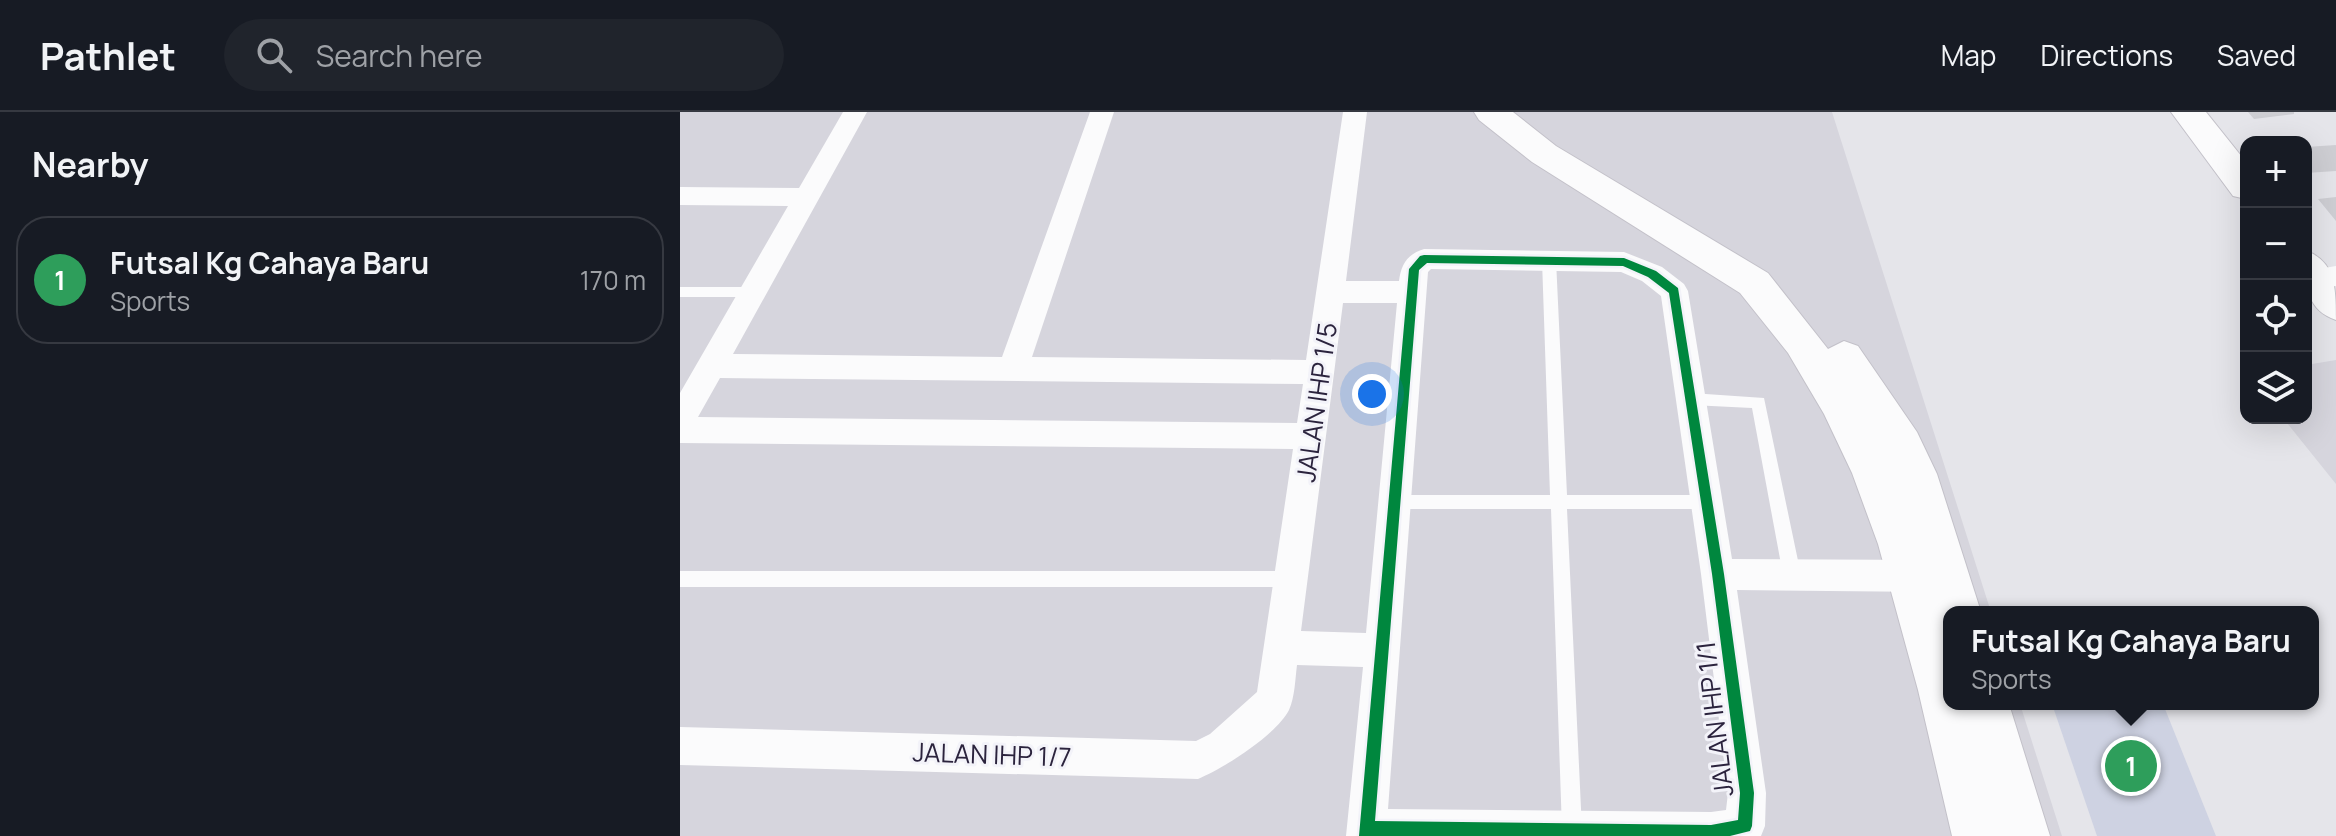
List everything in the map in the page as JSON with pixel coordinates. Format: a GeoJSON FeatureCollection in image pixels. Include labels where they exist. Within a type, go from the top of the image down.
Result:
{"type":"FeatureCollection","features":[{"type":"Feature","properties":{"kind":"street"},"geometry":{"type":"LineString","coordinates":[[680,421],[855,112]]}},
{"type":"Feature","properties":{"kind":"street"},"geometry":{"type":"LineString","coordinates":[[1013,369],[1102,112]]}},
{"type":"Feature","properties":{"kind":"street","name":"JALAN IHP 1/5"},"geometry":{"type":"LineString","coordinates":[[1277,692],[1355,112]]}},
{"type":"Feature","properties":{"kind":"street"},"geometry":{"type":"LineString","coordinates":[[1491,112],[1544,154],[1754,283],[1772,302],[1849,419],[1875,476],[1939,588]]}},
{"type":"Feature","properties":{"kind":"street"},"geometry":{"type":"LineString","coordinates":[[1526,112],[1567,145],[1761,259],[1799,294],[1902,445],[1931,518],[1943,613]]}},
{"type":"Feature","properties":{"kind":"street"},"geometry":{"type":"LineString","coordinates":[[2188,112],[2240,179]]}},
{"type":"Feature","properties":{"kind":"street"},"geometry":{"type":"LineString","coordinates":[[680,196],[807,197]]}},
{"type":"Feature","properties":{"kind":"street"},"geometry":{"type":"LineString","coordinates":[[1366,832],[1414,269],[1424,259],[1549,260]]}},
{"type":"Feature","properties":{"kind":"street","name":"JALAN IHP 1/1"},"geometry":{"type":"LineString","coordinates":[[1366,832],[1711,832],[1745,826],[1747,793],[1718,574],[1674,291],[1652,274],[1624,262],[1549,260]]}},
{"type":"Feature","properties":{"kind":"street"},"geometry":{"type":"LineString","coordinates":[[1331,292],[1412,292]]}},
{"type":"Feature","properties":{"kind":"street"},"geometry":{"type":"LineString","coordinates":[[711,366],[1320,372]]}},
{"type":"Feature","properties":{"kind":"street"},"geometry":{"type":"LineString","coordinates":[[680,430],[1312,436]]}},
{"type":"Feature","properties":{"kind":"street"},"geometry":{"type":"LineString","coordinates":[[1718,574],[1792,575],[1939,588]]}},
{"type":"Feature","properties":{"kind":"street"},"geometry":{"type":"LineString","coordinates":[[1283,648],[1381,650]]}},
{"type":"Feature","properties":{"kind":"street","name":"JALAN IHP 1/7"},"geometry":{"type":"LineString","coordinates":[[680,746],[1198,760],[1223,747],[1274,701],[1277,692]]}},
{"type":"Feature","properties":{"kind":"street"},"geometry":{"type":"LineString","coordinates":[[1959,710],[1979,836]]}},
{"type":"Feature","properties":{"kind":"street"},"geometry":{"type":"LineString","coordinates":[[1986,710],[2023,836]]}},
{"type":"Feature","properties":{"kind":"lane"},"geometry":{"type":"LineString","coordinates":[[1549,260],[1572,831]]}},
{"type":"Feature","properties":{"kind":"lane"},"geometry":{"type":"LineString","coordinates":[[680,292],[753,292]]}},
{"type":"Feature","properties":{"kind":"lane"},"geometry":{"type":"LineString","coordinates":[[1691,399],[1759,402],[1792,575]]}},
{"type":"Feature","properties":{"kind":"lane"},"geometry":{"type":"LineString","coordinates":[[1394,502],[1707,502]]}},
{"type":"Feature","properties":{"kind":"lane"},"geometry":{"type":"LineString","coordinates":[[680,579],[1292,579]]}},
{"type":"Feature","properties":{"kind":"shaded area"},"geometry":{"type":"Polygon","coordinates":[[[680,112],[1832,112],[1989,606],[1943,606],[1943,710],[2022,710],[2062,836],[680,836],[680,112]]]}},
{"type":"Feature","properties":{"kind":"shaded area"},"geometry":{"type":"Polygon","coordinates":[[[2336,360],[2336,484],[2288,424],[2312,424],[2312,364],[2336,360]]]}},
{"type":"Feature","properties":{"kind":"shaded area"},"geometry":{"type":"Polygon","coordinates":[[[2054,710],[2165,710],[2216,836],[2097,836],[2054,710]]]}},
{"type":"Feature","properties":{"kind":"building"},"geometry":{"type":"Polygon","coordinates":[[[2248,112],[2294,112],[2294,114],[2254,119],[2248,112]]]}},
{"type":"Feature","properties":{"kind":"building"},"geometry":{"type":"Polygon","coordinates":[[[2336,145],[2336,171],[2312,173],[2312,147],[2336,145]]]}},
{"type":"Feature","properties":{"kind":"building"},"geometry":{"type":"Polygon","coordinates":[[[2336,197],[2336,221],[2318,199],[2336,197]]]}},
{"type":"Feature","properties":{"kind":"cycle path"},"geometry":{"type":"LineString","coordinates":[[1366,836],[1414,269],[1424,259],[1624,262],[1652,274],[1674,291],[1718,574],[1747,793],[1745,826],[1711,832],[1367,828]]}},
{"type":"Feature","properties":{"kind":"place","name":"Futsal Kg Cahaya Baru"},"geometry":{"type":"Point","coordinates":[2131,766]}}]}
